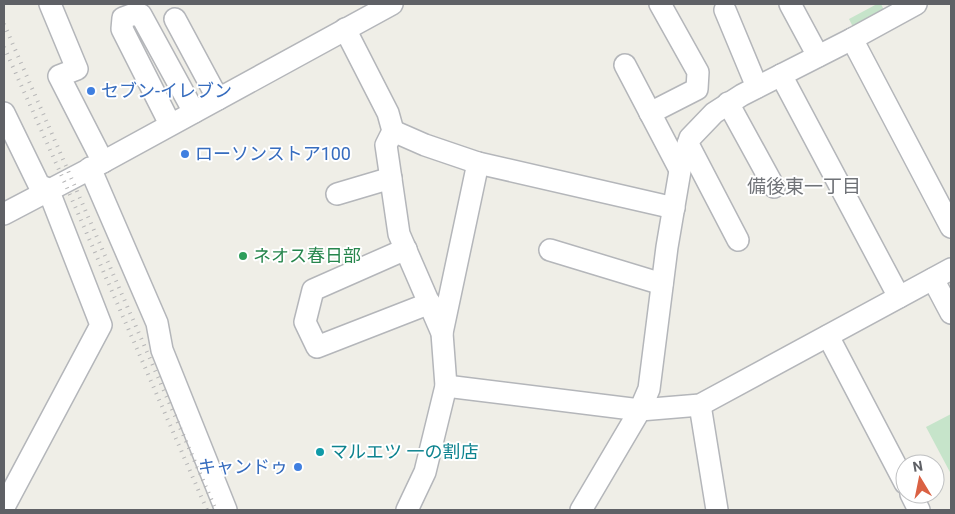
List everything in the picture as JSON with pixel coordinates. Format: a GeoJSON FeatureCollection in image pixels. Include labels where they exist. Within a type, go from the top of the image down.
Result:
{"type":"FeatureCollection","features":[{"type":"Feature","properties":{"kind":"street"},"geometry":{"type":"LineString","coordinates":[[50,4],[77,69],[59,76],[96,165],[157,323],[162,350],[226,510]]}},
{"type":"Feature","properties":{"kind":"street"},"geometry":{"type":"LineString","coordinates":[[4,214],[52,199],[96,165],[392,4]]}},
{"type":"Feature","properties":{"kind":"street"},"geometry":{"type":"LineString","coordinates":[[650,113],[697,89],[698,72],[660,4]]}},
{"type":"Feature","properties":{"kind":"street"},"geometry":{"type":"LineString","coordinates":[[790,4],[818,56]]}},
{"type":"Feature","properties":{"kind":"street"},"geometry":{"type":"LineString","coordinates":[[581,510],[640,410],[649,389],[666,247],[680,170],[690,138],[714,112],[728,103],[916,4]]}},
{"type":"Feature","properties":{"kind":"street"},"geometry":{"type":"LineString","coordinates":[[725,10],[757,87]]}},
{"type":"Feature","properties":{"kind":"street"},"geometry":{"type":"LineString","coordinates":[[170,124],[122,29],[123,18],[131,15],[141,15],[194,112]]}},
{"type":"Feature","properties":{"kind":"street"},"geometry":{"type":"LineString","coordinates":[[175,19],[218,98]]}},
{"type":"Feature","properties":{"kind":"street"},"geometry":{"type":"LineString","coordinates":[[344,29],[388,113],[393,132],[386,145],[399,234],[442,332]]}},
{"type":"Feature","properties":{"kind":"street"},"geometry":{"type":"LineString","coordinates":[[852,39],[951,227]]}},
{"type":"Feature","properties":{"kind":"street"},"geometry":{"type":"LineString","coordinates":[[625,65],[680,170]]}},
{"type":"Feature","properties":{"kind":"street"},"geometry":{"type":"LineString","coordinates":[[782,75],[899,297]]}},
{"type":"Feature","properties":{"kind":"street"},"geometry":{"type":"LineString","coordinates":[[728,103],[774,187]]}},
{"type":"Feature","properties":{"kind":"street"},"geometry":{"type":"LineString","coordinates":[[4,113],[39,184],[52,199],[101,325],[4,507]]}},
{"type":"Feature","properties":{"kind":"street"},"geometry":{"type":"LineString","coordinates":[[393,132],[478,163],[674,208]]}},
{"type":"Feature","properties":{"kind":"street"},"geometry":{"type":"LineString","coordinates":[[688,144],[738,240]]}},
{"type":"Feature","properties":{"kind":"street"},"geometry":{"type":"LineString","coordinates":[[407,510],[425,472],[446,386],[442,332],[478,163]]}},
{"type":"Feature","properties":{"kind":"street"},"geometry":{"type":"LineString","coordinates":[[336,194],[391,178]]}},
{"type":"Feature","properties":{"kind":"street"},"geometry":{"type":"LineString","coordinates":[[406,249],[313,290],[304,322],[317,347],[430,303]]}},
{"type":"Feature","properties":{"kind":"street"},"geometry":{"type":"LineString","coordinates":[[550,250],[662,284]]}},
{"type":"Feature","properties":{"kind":"street"},"geometry":{"type":"LineString","coordinates":[[446,386],[640,410],[700,405],[951,269]]}},
{"type":"Feature","properties":{"kind":"street"},"geometry":{"type":"LineString","coordinates":[[932,279],[951,313]]}},
{"type":"Feature","properties":{"kind":"street"},"geometry":{"type":"LineString","coordinates":[[828,336],[895,464]]}},
{"type":"Feature","properties":{"kind":"street"},"geometry":{"type":"LineString","coordinates":[[700,405],[717,510]]}},
{"type":"Feature","properties":{"kind":"green space"},"geometry":{"type":"Polygon","coordinates":[[[877,4],[881,4],[885,12],[854,29],[849,19],[877,4]]]}},
{"type":"Feature","properties":{"kind":"green space"},"geometry":{"type":"Polygon","coordinates":[[[951,414],[951,474],[945,463],[945,454],[940,454],[926,427],[951,414]]]}},
{"type":"Feature","properties":{"kind":"railway"},"geometry":{"type":"LineString","coordinates":[[4,24],[216,510]]}},
{"type":"Feature","properties":{"kind":"railway"},"geometry":{"type":"LineString","coordinates":[[4,47],[207,510]]}},
{"type":"Feature","properties":{"kind":"place","name":"セブン-イレブン"},"geometry":{"type":"Point","coordinates":[91,91]}},
{"type":"Feature","properties":{"kind":"place","name":"ローソンストア100"},"geometry":{"type":"Point","coordinates":[185,154]}},
{"type":"Feature","properties":{"kind":"place","name":"ネオス春日部"},"geometry":{"type":"Point","coordinates":[243,256]}},
{"type":"Feature","properties":{"kind":"place","name":"マルエツ 一の割店"},"geometry":{"type":"Point","coordinates":[320,452]}},
{"type":"Feature","properties":{"kind":"place","name":"キャンドゥ"},"geometry":{"type":"Point","coordinates":[298,467]}},
{"type":"Feature","properties":{"kind":"district","name":"備後東一丁目"},"geometry":{"type":"Point","coordinates":[804,186]}}]}
